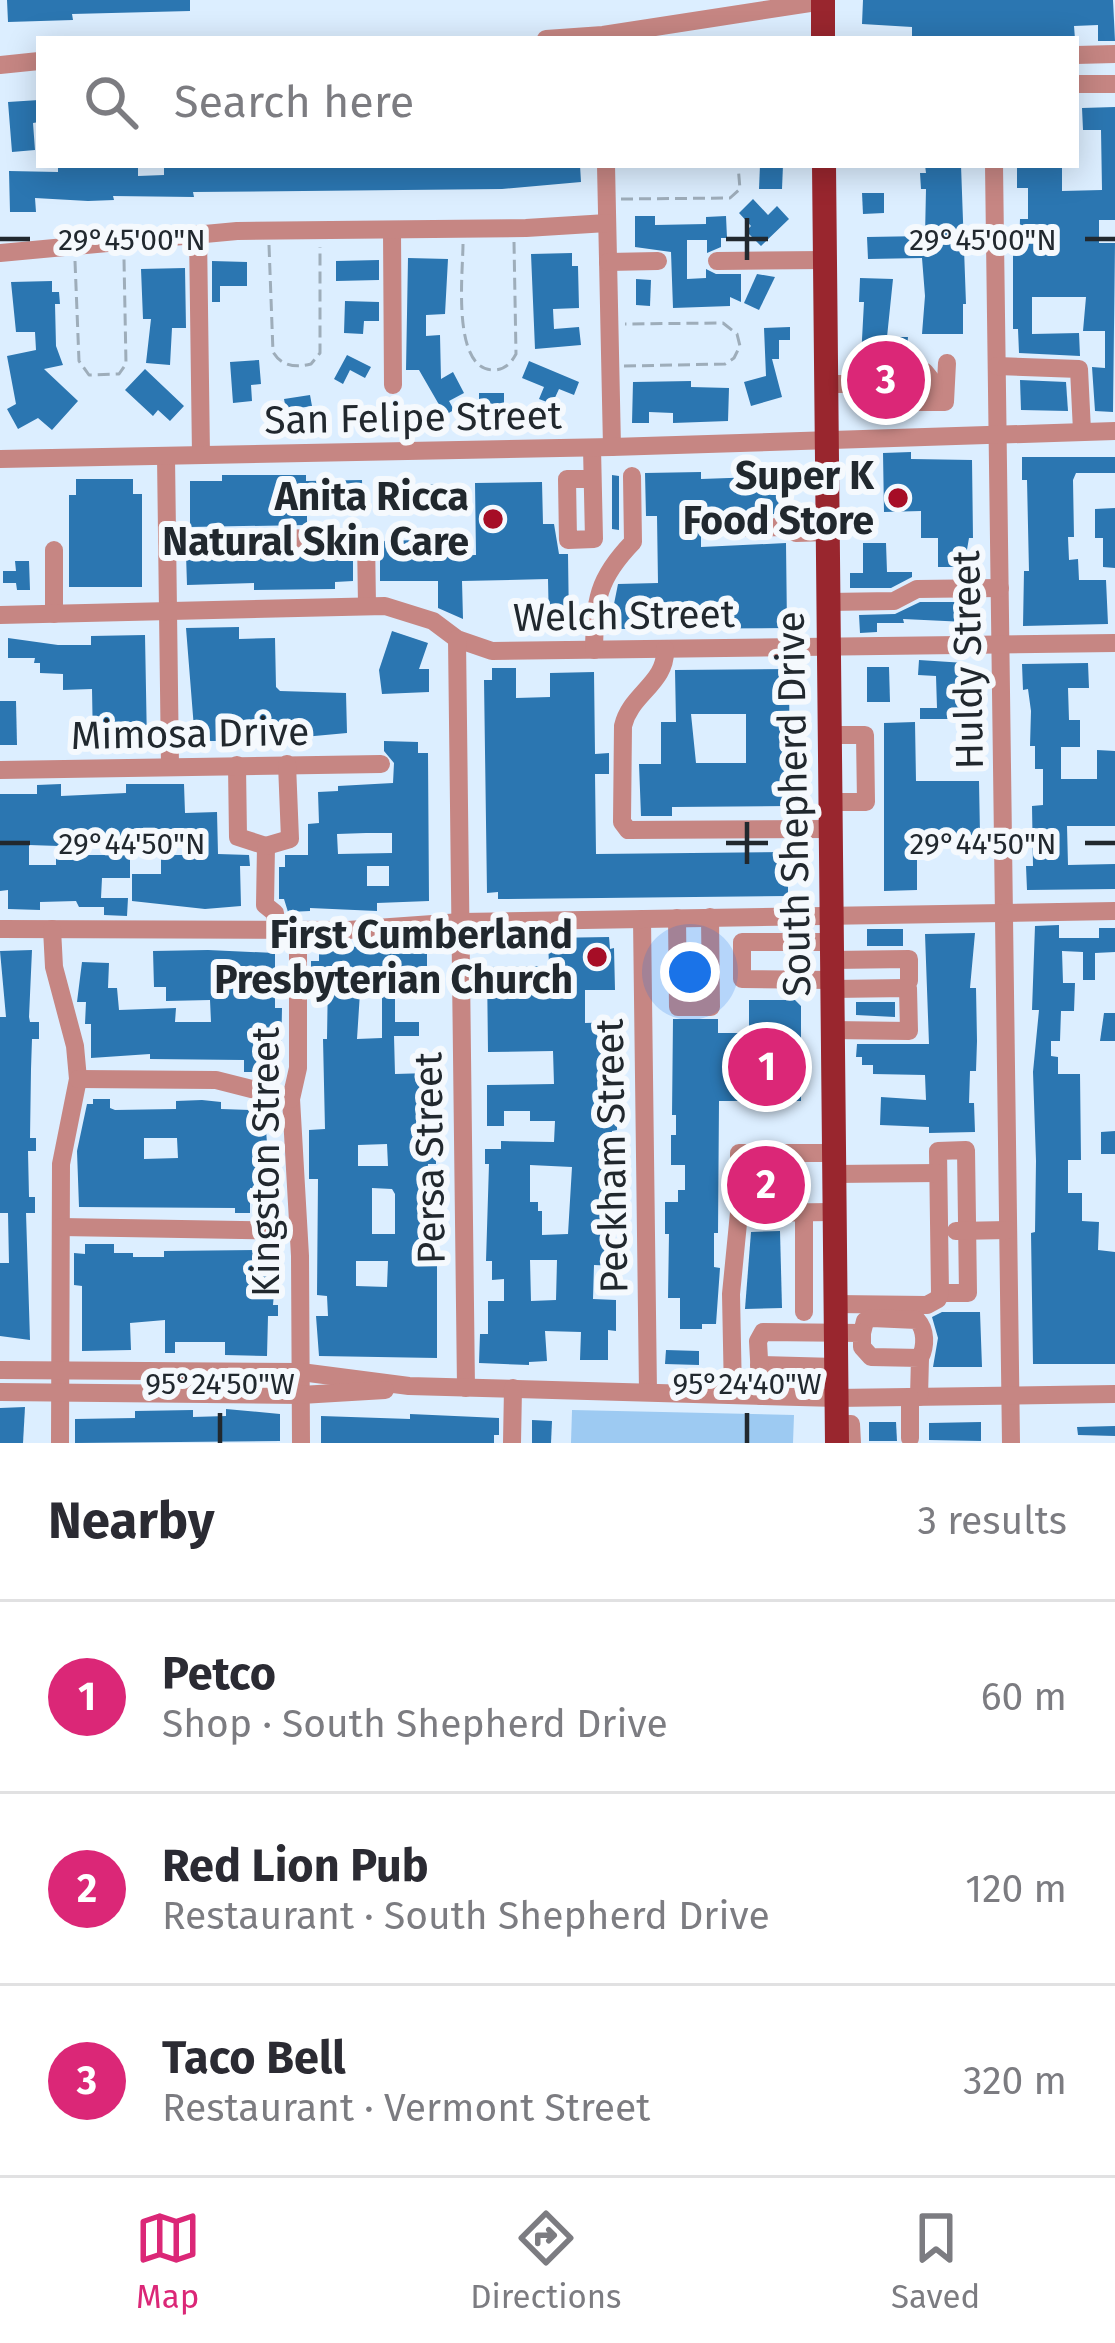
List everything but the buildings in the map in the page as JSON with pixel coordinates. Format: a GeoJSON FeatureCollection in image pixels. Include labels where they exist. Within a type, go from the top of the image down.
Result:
{"type":"FeatureCollection","features":[{"type":"Feature","properties":{"kind":"main road"},"geometry":{"type":"LineString","coordinates":[[823,0],[823,36]]}},
{"type":"Feature","properties":{"kind":"main road","name":"South Shepherd Drive"},"geometry":{"type":"LineString","coordinates":[[824,168],[835,1332],[842,1437]]}},
{"type":"Feature","properties":{"kind":"street"},"geometry":{"type":"LineString","coordinates":[[609,36],[823,0]]}},
{"type":"Feature","properties":{"kind":"street"},"geometry":{"type":"LineString","coordinates":[[1079,55],[1115,54]]}},
{"type":"Feature","properties":{"kind":"street"},"geometry":{"type":"LineString","coordinates":[[0,64],[36,61]]}},
{"type":"Feature","properties":{"kind":"street"},"geometry":{"type":"LineString","coordinates":[[1079,84],[1115,84]]}},
{"type":"Feature","properties":{"kind":"street"},"geometry":{"type":"LineString","coordinates":[[606,168],[613,447]]}},
{"type":"Feature","properties":{"kind":"street","name":"Huldy Street"},"geometry":{"type":"LineString","coordinates":[[994,168],[1010,1443]]}},
{"type":"Feature","properties":{"kind":"street"},"geometry":{"type":"LineString","coordinates":[[0,253],[198,234],[608,223]]}},
{"type":"Feature","properties":{"kind":"street"},"geometry":{"type":"LineString","coordinates":[[392,230],[393,385]]}},
{"type":"Feature","properties":{"kind":"street"},"geometry":{"type":"LineString","coordinates":[[198,234],[201,455]]}},
{"type":"Feature","properties":{"kind":"street"},"geometry":{"type":"LineString","coordinates":[[717,261],[825,260]]}},
{"type":"Feature","properties":{"kind":"street"},"geometry":{"type":"LineString","coordinates":[[608,262],[658,261]]}},
{"type":"Feature","properties":{"kind":"street"},"geometry":{"type":"LineString","coordinates":[[939,402],[947,363]]}},
{"type":"Feature","properties":{"kind":"street"},"geometry":{"type":"LineString","coordinates":[[997,366],[1079,369],[1082,431]]}},
{"type":"Feature","properties":{"kind":"street"},"geometry":{"type":"LineString","coordinates":[[939,402],[885,402],[860,396],[858,372],[925,372],[933,382],[939,402],[945,435]]}},
{"type":"Feature","properties":{"kind":"street"},"geometry":{"type":"LineString","coordinates":[[826,384],[856,384]]}},
{"type":"Feature","properties":{"kind":"street","name":"San Felipe Street"},"geometry":{"type":"LineString","coordinates":[[0,459],[592,448],[1115,431]]}},
{"type":"Feature","properties":{"kind":"street"},"geometry":{"type":"LineString","coordinates":[[592,448],[592,478]]}},
{"type":"Feature","properties":{"kind":"street"},"geometry":{"type":"LineString","coordinates":[[166,456],[170,766]]}},
{"type":"Feature","properties":{"kind":"street"},"geometry":{"type":"LineString","coordinates":[[594,650],[595,598],[610,565],[633,542],[632,476]]}},
{"type":"Feature","properties":{"kind":"street"},"geometry":{"type":"LineString","coordinates":[[731,528],[827,532]]}},
{"type":"Feature","properties":{"kind":"street"},"geometry":{"type":"LineString","coordinates":[[167,541],[366,537],[367,606]]}},
{"type":"Feature","properties":{"kind":"street"},"geometry":{"type":"LineString","coordinates":[[54,550],[54,614]]}},
{"type":"Feature","properties":{"kind":"street"},"geometry":{"type":"LineString","coordinates":[[828,602],[893,601],[917,589],[1000,588]]}},
{"type":"Feature","properties":{"kind":"street","name":"Welch Street"},"geometry":{"type":"LineString","coordinates":[[0,615],[367,606],[418,616],[458,639],[492,651],[1115,643]]}},
{"type":"Feature","properties":{"kind":"street","name":"Persa Street"},"geometry":{"type":"LineString","coordinates":[[458,639],[466,1388]]}},
{"type":"Feature","properties":{"kind":"street"},"geometry":{"type":"LineString","coordinates":[[665,649],[664,670],[626,713],[622,822],[628,830],[830,829]]}},
{"type":"Feature","properties":{"kind":"street"},"geometry":{"type":"LineString","coordinates":[[830,735],[865,735],[866,802],[830,802]]}},
{"type":"Feature","properties":{"kind":"street"},"geometry":{"type":"LineString","coordinates":[[237,765],[238,837],[266,846],[290,839],[287,764]]}},
{"type":"Feature","properties":{"kind":"street","name":"Mimosa Drive"},"geometry":{"type":"LineString","coordinates":[[0,770],[380,764]]}},
{"type":"Feature","properties":{"kind":"street"},"geometry":{"type":"LineString","coordinates":[[266,846],[265,905],[274,913],[276,929]]}},
{"type":"Feature","properties":{"kind":"street"},"geometry":{"type":"LineString","coordinates":[[0,928],[348,930],[461,922],[1115,910]]}},
{"type":"Feature","properties":{"kind":"street"},"geometry":{"type":"LineString","coordinates":[[677,918],[678,1007],[710,1007],[710,917]]}},
{"type":"Feature","properties":{"kind":"street","name":"Peckham Street"},"geometry":{"type":"LineString","coordinates":[[642,919],[648,1392]]}},
{"type":"Feature","properties":{"kind":"street"},"geometry":{"type":"LineString","coordinates":[[52,929],[54,967],[75,1046],[78,1079],[61,1164],[60,1443]]}},
{"type":"Feature","properties":{"kind":"street","name":"Kingston Street"},"geometry":{"type":"LineString","coordinates":[[298,929],[298,1068],[291,1099],[301,1443]]}},
{"type":"Feature","properties":{"kind":"street"},"geometry":{"type":"LineString","coordinates":[[832,968],[909,959],[909,981]]}},
{"type":"Feature","properties":{"kind":"street"},"geometry":{"type":"LineString","coordinates":[[832,968],[908,988],[909,1031],[832,1030]]}},
{"type":"Feature","properties":{"kind":"street"},"geometry":{"type":"LineString","coordinates":[[78,1079],[216,1081],[291,1099]]}},
{"type":"Feature","properties":{"kind":"street"},"geometry":{"type":"LineString","coordinates":[[804,1279],[835,1292],[898,1305],[927,1305],[938,1299],[938,1151],[966,1150],[968,1293],[940,1293]]}},
{"type":"Feature","properties":{"kind":"street"},"geometry":{"type":"LineString","coordinates":[[733,1395],[731,1294],[739,1154],[938,1173]]}},
{"type":"Feature","properties":{"kind":"street"},"geometry":{"type":"LineString","coordinates":[[804,1212],[804,1312]]}},
{"type":"Feature","properties":{"kind":"street"},"geometry":{"type":"LineString","coordinates":[[739,1213],[834,1212]]}},
{"type":"Feature","properties":{"kind":"street"},"geometry":{"type":"LineString","coordinates":[[62,1227],[296,1231]]}},
{"type":"Feature","properties":{"kind":"street"},"geometry":{"type":"LineString","coordinates":[[939,1231],[1008,1230]]}},
{"type":"Feature","properties":{"kind":"street"},"geometry":{"type":"LineString","coordinates":[[910,1438],[914,1397],[920,1358],[923,1329],[917,1320],[865,1321],[862,1347],[871,1357],[920,1358]]}},
{"type":"Feature","properties":{"kind":"street"},"geometry":{"type":"LineString","coordinates":[[761,1396],[758,1341],[763,1332],[862,1333]]}},
{"type":"Feature","properties":{"kind":"street"},"geometry":{"type":"LineString","coordinates":[[759,1365],[836,1367]]}},
{"type":"Feature","properties":{"kind":"street"},"geometry":{"type":"LineString","coordinates":[[0,1370],[301,1372],[409,1386],[836,1398],[1115,1394]]}},
{"type":"Feature","properties":{"kind":"street"},"geometry":{"type":"LineString","coordinates":[[0,1392],[301,1395],[409,1386]]}},
{"type":"Feature","properties":{"kind":"street"},"geometry":{"type":"LineString","coordinates":[[512,1388],[512,1443]]}},
{"type":"Feature","properties":{"kind":"path"},"geometry":{"type":"LineString","coordinates":[[607,200],[730,198],[740,189],[738,168]]}},
{"type":"Feature","properties":{"kind":"path"},"geometry":{"type":"LineString","coordinates":[[463,229],[464,344],[476,363],[499,370],[512,361],[518,343],[514,228]]}},
{"type":"Feature","properties":{"kind":"path"},"geometry":{"type":"LineString","coordinates":[[269,231],[273,352],[286,364],[304,366],[315,362],[320,353],[319,231]]}},
{"type":"Feature","properties":{"kind":"path"},"geometry":{"type":"LineString","coordinates":[[75,244],[79,361],[89,376],[104,377],[119,374],[127,357],[124,239]]}},
{"type":"Feature","properties":{"kind":"path"},"geometry":{"type":"LineString","coordinates":[[610,324],[723,323],[737,334],[740,346],[724,364],[610,366]]}},
{"type":"Feature","properties":{"kind":"shaded area"},"geometry":{"type":"Polygon","coordinates":[[[572,1410],[794,1415],[793,1443],[571,1443],[572,1410]]]}},
{"type":"Feature","properties":{"kind":"place","name":"Taco Bell"},"geometry":{"type":"Point","coordinates":[886,380]}},
{"type":"Feature","properties":{"kind":"place","name":"Super K Food Store"},"geometry":{"type":"Point","coordinates":[898,498]}},
{"type":"Feature","properties":{"kind":"place","name":"Anita Ricca Natural Skin Care"},"geometry":{"type":"Point","coordinates":[493,519]}},
{"type":"Feature","properties":{"kind":"place","name":"First Cumberland Presbyterian Church"},"geometry":{"type":"Point","coordinates":[597,957]}},
{"type":"Feature","properties":{"kind":"place","name":"Petco"},"geometry":{"type":"Point","coordinates":[767,1067]}},
{"type":"Feature","properties":{"kind":"place","name":"Red Lion Pub"},"geometry":{"type":"Point","coordinates":[766,1185]}}]}
